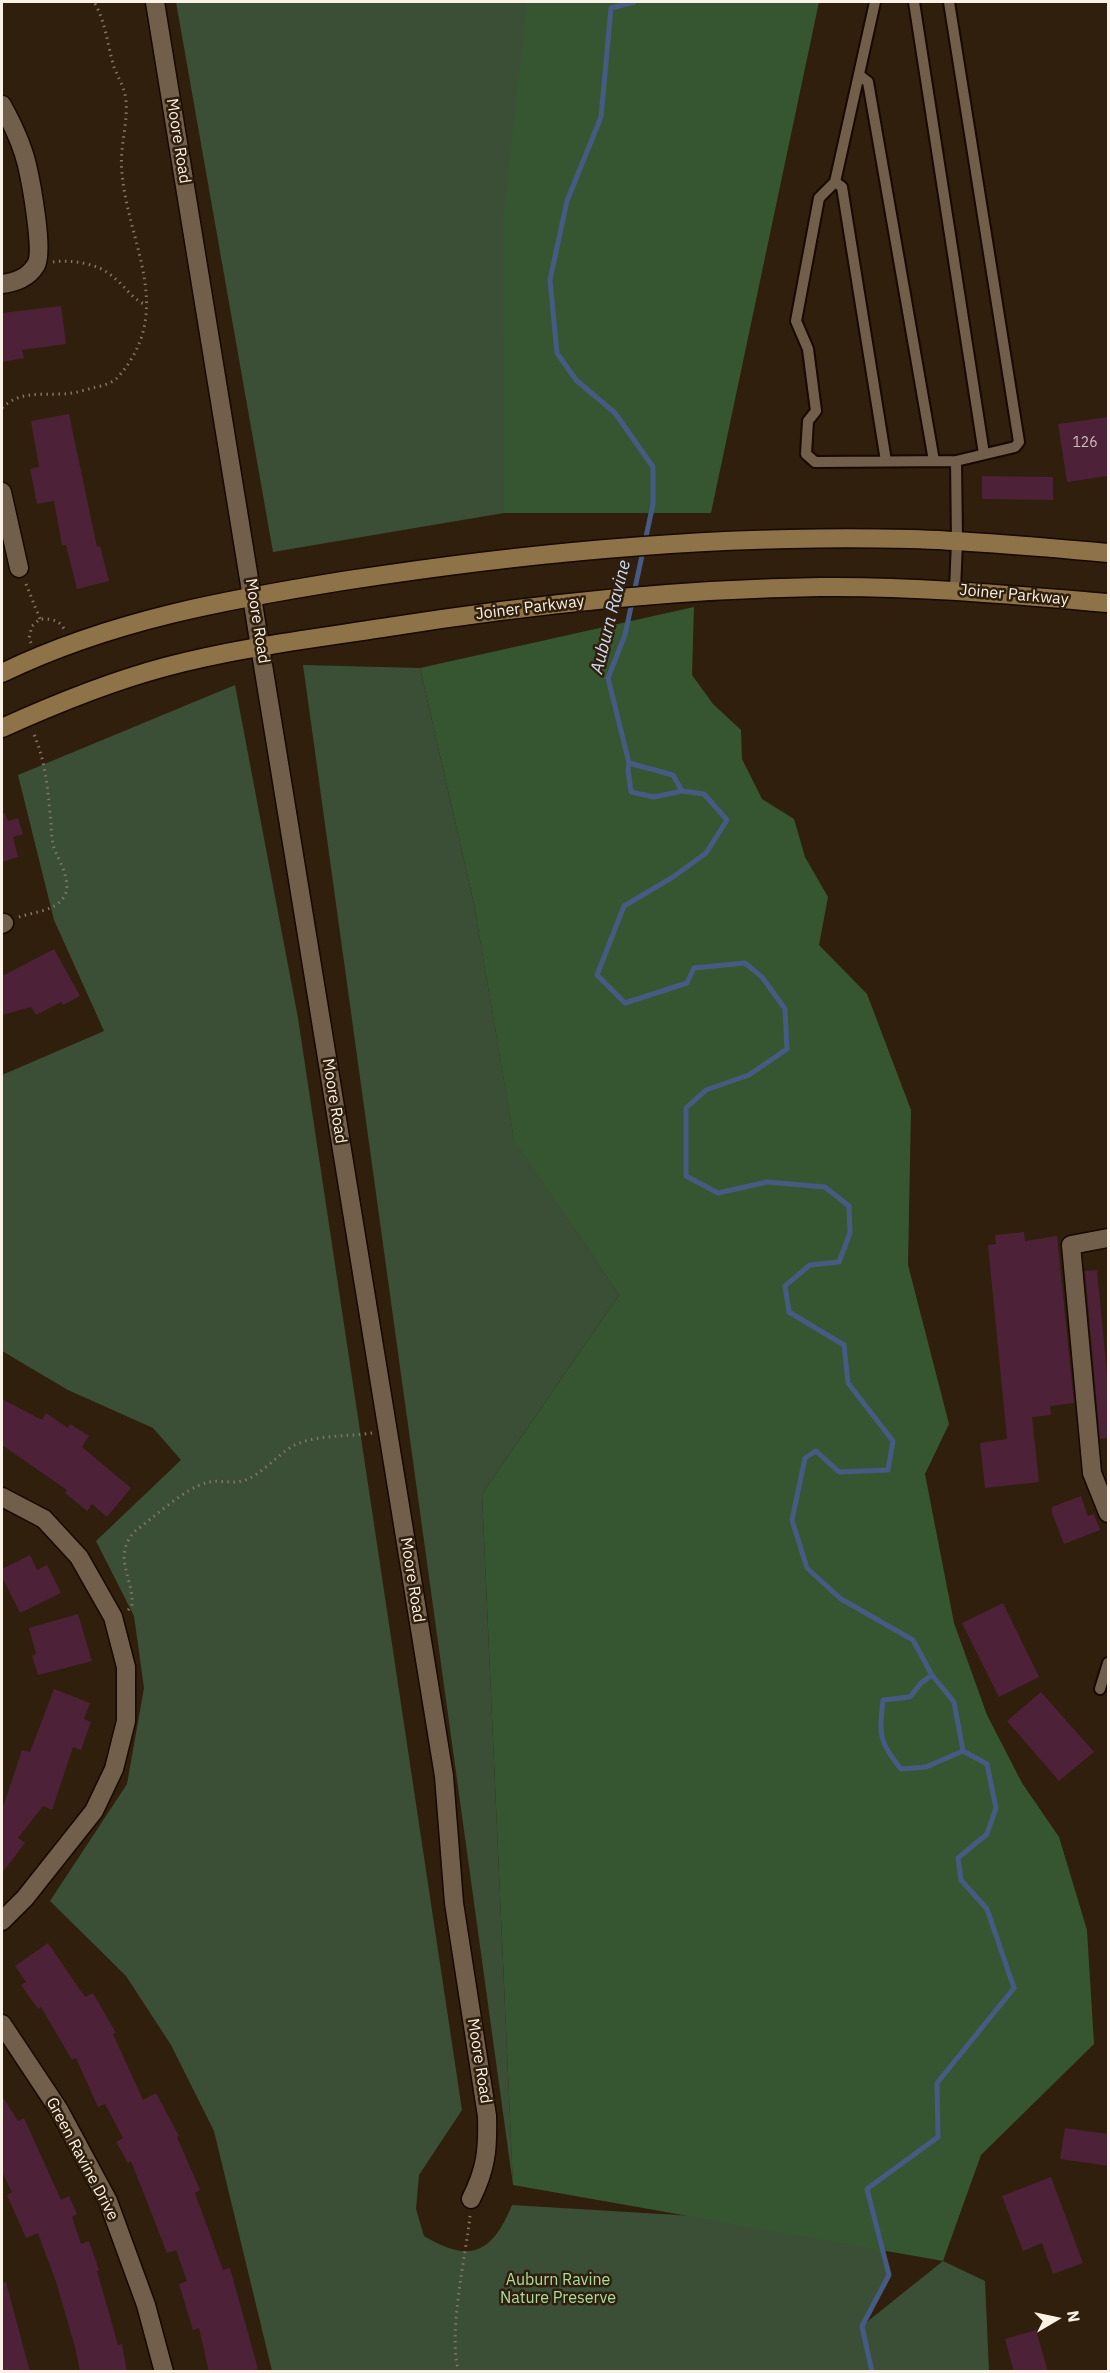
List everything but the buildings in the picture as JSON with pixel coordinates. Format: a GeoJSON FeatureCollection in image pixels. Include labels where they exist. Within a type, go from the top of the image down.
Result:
{"type":"FeatureCollection","features":[{"type":"Feature","properties":{"kind":"main road"},"geometry":{"type":"LineString","coordinates":[[2,673],[71,645],[159,617],[253,595],[414,570],[583,552],[705,543],[822,539],[957,541],[1108,553]]}},
{"type":"Feature","properties":{"kind":"main road","name":"Joiner Parkway"},"geometry":{"type":"LineString","coordinates":[[2,728],[87,691],[167,666],[261,647],[577,601],[821,587],[955,590],[1108,603]]}},
{"type":"Feature","properties":{"kind":"street","name":"Moore Road"},"geometry":{"type":"LineString","coordinates":[[155,2],[444,1776],[454,1903],[487,2116],[488,2148],[482,2176],[471,2199]]}},
{"type":"Feature","properties":{"kind":"street"},"geometry":{"type":"LineString","coordinates":[[2,105],[27,164],[40,250],[37,265],[19,282],[2,284]]}},
{"type":"Feature","properties":{"kind":"street"},"geometry":{"type":"LineString","coordinates":[[2,492],[19,568]]}},
{"type":"Feature","properties":{"kind":"street"},"geometry":{"type":"LineString","coordinates":[[1108,1238],[1071,1245],[1092,1473],[1108,1513]]}},
{"type":"Feature","properties":{"kind":"street"},"geometry":{"type":"LineString","coordinates":[[2,1497],[44,1519],[79,1557],[113,1617],[126,1667],[126,1721],[114,1769],[94,1811],[25,1898],[2,1921]]}},
{"type":"Feature","properties":{"kind":"street","name":"Green Ravine Drive"},"geometry":{"type":"LineString","coordinates":[[2,2024],[59,2110],[108,2200],[146,2305],[164,2372]]}},
{"type":"Feature","properties":{"kind":"lane"},"geometry":{"type":"LineString","coordinates":[[875,2],[835,182],[819,198],[796,321],[808,349],[816,411],[808,421],[806,454],[815,462],[956,461],[1015,447],[1019,442],[949,2]]}},
{"type":"Feature","properties":{"kind":"lane"},"geometry":{"type":"LineString","coordinates":[[914,2],[984,454]]}},
{"type":"Feature","properties":{"kind":"lane"},"geometry":{"type":"LineString","coordinates":[[859,75],[868,82],[934,461]]}},
{"type":"Feature","properties":{"kind":"lane"},"geometry":{"type":"LineString","coordinates":[[835,182],[842,187],[886,461]]}},
{"type":"Feature","properties":{"kind":"lane"},"geometry":{"type":"LineString","coordinates":[[955,590],[956,461]]}},
{"type":"Feature","properties":{"kind":"lane"},"geometry":{"type":"LineString","coordinates":[[1100,1689],[1108,1663]]}},
{"type":"Feature","properties":{"kind":"path"},"geometry":{"type":"LineString","coordinates":[[2,408],[9,400],[24,394],[70,393],[103,386],[115,380],[131,359],[146,320],[147,306],[141,255],[123,189],[121,171],[126,100],[124,88],[114,66],[101,14],[94,2]]}},
{"type":"Feature","properties":{"kind":"path"},"geometry":{"type":"LineString","coordinates":[[37,265],[62,261],[105,270],[137,302],[147,306]]}},
{"type":"Feature","properties":{"kind":"path"},"geometry":{"type":"LineString","coordinates":[[19,568],[40,619]]}},
{"type":"Feature","properties":{"kind":"path"},"geometry":{"type":"LineString","coordinates":[[38,657],[29,638],[32,626],[40,619],[51,619],[61,624],[71,645]]}},
{"type":"Feature","properties":{"kind":"path"},"geometry":{"type":"LineString","coordinates":[[3,924],[56,905],[67,890],[63,866],[51,835],[46,768],[42,752],[27,717]]}},
{"type":"Feature","properties":{"kind":"path"},"geometry":{"type":"LineString","coordinates":[[113,1617],[126,1612],[132,1606],[133,1594],[124,1561],[127,1541],[134,1532],[194,1488],[214,1481],[243,1481],[253,1476],[280,1454],[310,1440],[388,1431]]}},
{"type":"Feature","properties":{"kind":"path"},"geometry":{"type":"LineString","coordinates":[[459,2372],[455,2360],[457,2309],[471,2199]]}},
{"type":"Feature","properties":{"kind":"green space"},"geometry":{"type":"Polygon","coordinates":[[[176,2],[556,2],[504,513],[273,552],[176,2]]]}},
{"type":"Feature","properties":{"kind":"green space"},"geometry":{"type":"Polygon","coordinates":[[[527,2],[819,2],[711,513],[504,513],[503,218],[527,2]]]}},
{"type":"Feature","properties":{"kind":"green space"},"geometry":{"type":"Polygon","coordinates":[[[694,607],[692,675],[713,704],[741,730],[742,759],[762,799],[794,819],[805,857],[828,897],[819,945],[867,994],[911,1110],[908,1265],[949,1424],[925,1474],[954,1623],[987,1715],[1022,1783],[1059,1837],[1087,1930],[1094,2044],[981,2155],[943,2261],[513,2185],[482,1494],[619,1295],[514,1140],[474,904],[420,668],[694,607]]]}},
{"type":"Feature","properties":{"kind":"green space"},"geometry":{"type":"Polygon","coordinates":[[[303,665],[420,668],[474,904],[514,1139],[619,1295],[482,1494],[513,2185],[303,665]]]}},
{"type":"Feature","properties":{"kind":"green space","name":"Auburn Ravine Nature Preserve"},"geometry":{"type":"Polygon","coordinates":[[[235,685],[298,1018],[462,2110],[419,2175],[416,2209],[424,2236],[455,2250],[478,2249],[496,2234],[512,2205],[877,2227],[889,2275],[863,2325],[943,2261],[985,2281],[989,2371],[272,2371],[214,2131],[171,2045],[126,1976],[50,1901],[127,1784],[144,1688],[134,1616],[96,1541],[181,1460],[153,1428],[68,1390],[2,1351],[2,1075],[104,1031],[54,920],[18,775],[235,685]]]}},
{"type":"Feature","properties":{"kind":"waterway","name":"Auburn Ravine"},"geometry":{"type":"LineString","coordinates":[[634,2],[611,8],[601,117],[567,201],[550,280],[557,353],[576,380],[615,413],[653,467],[653,504],[625,635],[608,678],[629,763],[673,775],[682,791],[704,794],[727,820],[706,853],[673,877],[624,906],[597,975],[625,1003],[687,983],[694,968],[745,963],[762,977],[785,1009],[787,1049],[749,1075],[706,1090],[686,1108],[686,1176],[718,1193],[767,1182],[825,1187],[849,1206],[850,1233],[839,1262],[810,1265],[785,1286],[789,1312],[844,1345],[848,1383],[893,1441],[888,1470],[839,1472],[816,1451],[805,1458],[792,1520],[807,1568],[841,1599],[913,1640],[932,1675],[954,1702],[963,1751],[987,1764],[996,1808],[987,1834],[958,1858],[961,1880],[987,1909],[1014,1988],[937,2083],[938,2137],[867,2189],[889,2275],[862,2326],[872,2372]]}},
{"type":"Feature","properties":{"kind":"waterway"},"geometry":{"type":"LineString","coordinates":[[629,763],[631,792],[654,797],[682,791]]}},
{"type":"Feature","properties":{"kind":"waterway"},"geometry":{"type":"LineString","coordinates":[[932,1675],[921,1683],[910,1697],[883,1700],[882,1738],[888,1752],[901,1769],[926,1767],[963,1751]]}}]}
